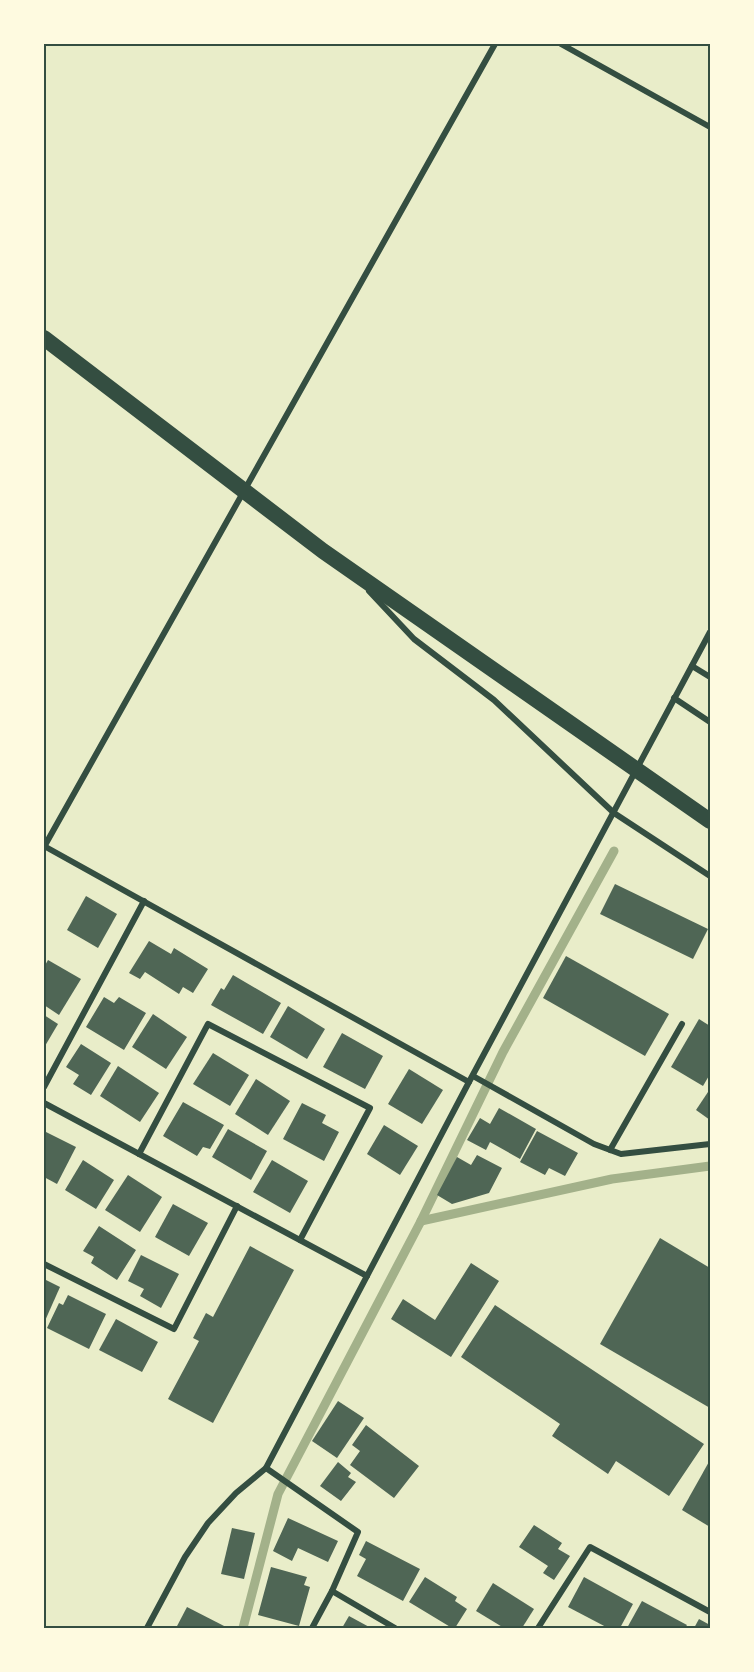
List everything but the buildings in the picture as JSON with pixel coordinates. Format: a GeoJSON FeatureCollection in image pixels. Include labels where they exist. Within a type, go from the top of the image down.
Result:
{"type":"FeatureCollection","features":[{"type":"Feature","properties":{"kind":"highway"},"geometry":{"type":"LineString","coordinates":[[44,338],[348,568],[711,821]]}},
{"type":"Feature","properties":{"kind":"street"},"geometry":{"type":"LineString","coordinates":[[495,44],[44,846],[470,1079],[492,1086],[594,1144],[621,1154],[711,1144]]}},
{"type":"Feature","properties":{"kind":"street"},"geometry":{"type":"LineString","coordinates":[[561,44],[711,127]]}},
{"type":"Feature","properties":{"kind":"street"},"geometry":{"type":"LineString","coordinates":[[348,568],[414,639],[494,700],[614,813],[711,876]]}},
{"type":"Feature","properties":{"kind":"street"},"geometry":{"type":"LineString","coordinates":[[147,1629],[185,1557],[208,1523],[236,1492],[266,1468],[470,1079],[711,633]]}},
{"type":"Feature","properties":{"kind":"street"},"geometry":{"type":"LineString","coordinates":[[692,666],[711,677]]}},
{"type":"Feature","properties":{"kind":"street"},"geometry":{"type":"LineString","coordinates":[[674,698],[711,722]]}},
{"type":"Feature","properties":{"kind":"street"},"geometry":{"type":"LineString","coordinates":[[44,1087],[144,901]]}},
{"type":"Feature","properties":{"kind":"street"},"geometry":{"type":"LineString","coordinates":[[139,1154],[208,1024],[370,1108],[300,1240]]}},
{"type":"Feature","properties":{"kind":"street"},"geometry":{"type":"LineString","coordinates":[[610,1150],[682,1024]]}},
{"type":"Feature","properties":{"kind":"street"},"geometry":{"type":"LineString","coordinates":[[44,1103],[367,1276]]}},
{"type":"Feature","properties":{"kind":"street"},"geometry":{"type":"LineString","coordinates":[[44,1264],[174,1329],[237,1206]]}},
{"type":"Feature","properties":{"kind":"street"},"geometry":{"type":"LineString","coordinates":[[266,1468],[358,1532],[312,1629]]}},
{"type":"Feature","properties":{"kind":"street"},"geometry":{"type":"LineString","coordinates":[[538,1629],[590,1547],[711,1612]]}},
{"type":"Feature","properties":{"kind":"street"},"geometry":{"type":"LineString","coordinates":[[332,1591],[395,1629]]}},
{"type":"Feature","properties":{"kind":"waterway"},"geometry":{"type":"LineString","coordinates":[[243,1628],[278,1494],[421,1221],[503,1052],[614,851]]}},
{"type":"Feature","properties":{"kind":"waterway"},"geometry":{"type":"LineString","coordinates":[[421,1221],[612,1179],[710,1166]]}}]}
